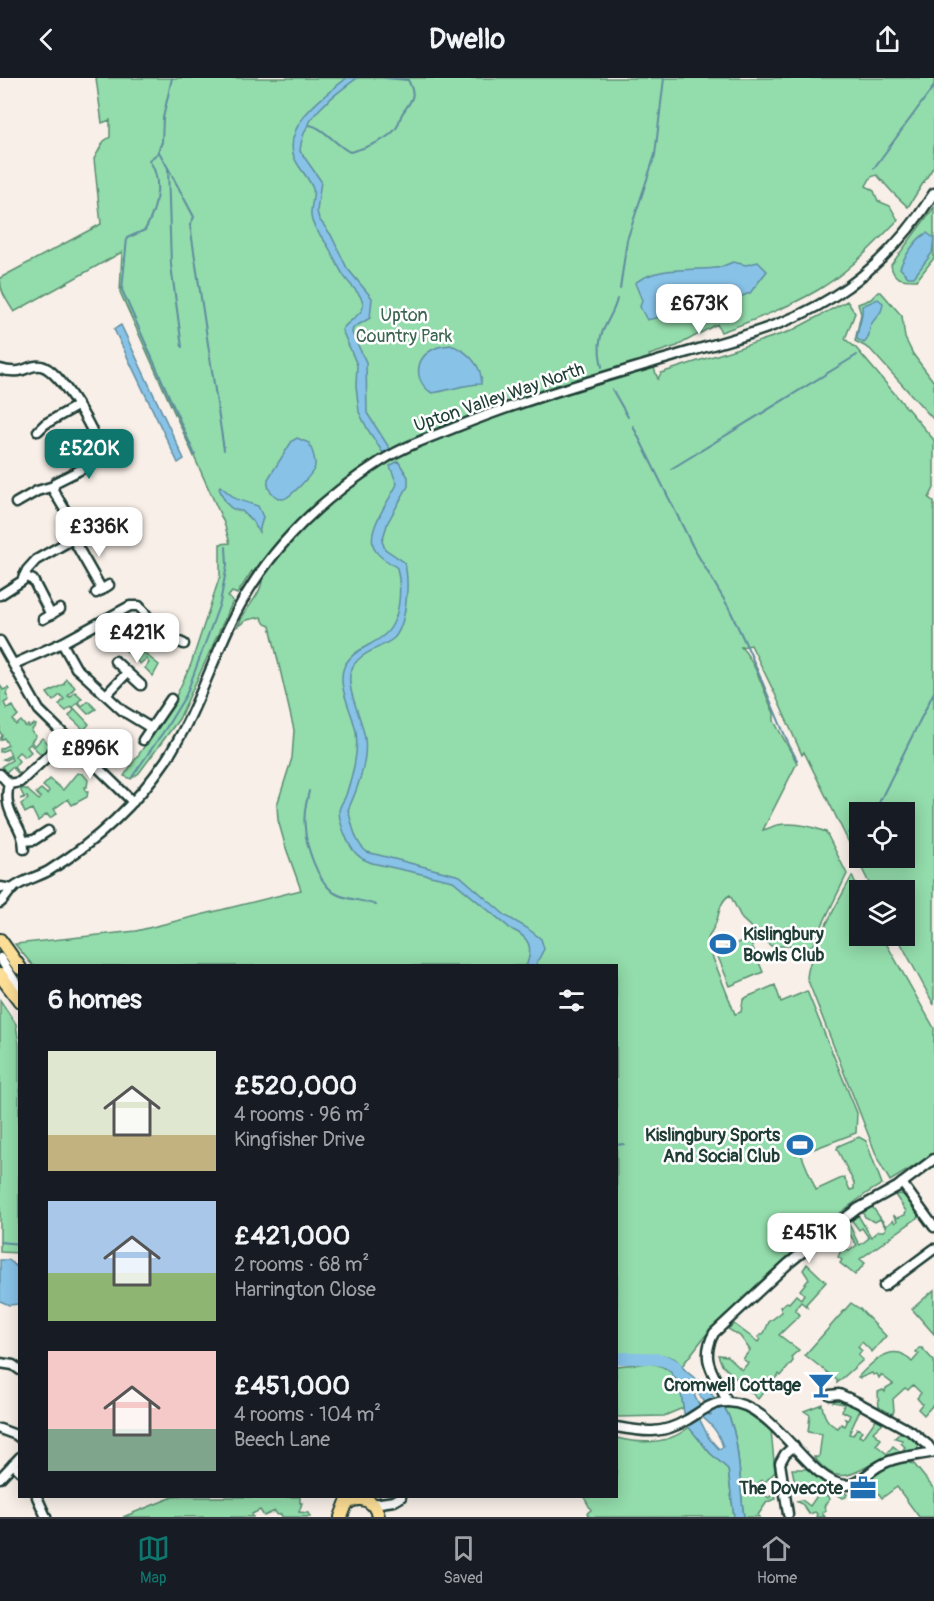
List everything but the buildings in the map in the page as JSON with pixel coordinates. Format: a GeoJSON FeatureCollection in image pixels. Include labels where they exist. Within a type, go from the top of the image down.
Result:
{"type":"FeatureCollection","features":[{"type":"Feature","properties":{"kind":"highway"},"geometry":{"type":"LineString","coordinates":[[0,940],[18,965]]}},
{"type":"Feature","properties":{"kind":"highway"},"geometry":{"type":"LineString","coordinates":[[0,975],[18,998]]}},
{"type":"Feature","properties":{"kind":"highway"},"geometry":{"type":"LineString","coordinates":[[341,1510],[353,1500],[360,1498],[369,1500],[379,1517]]}},
{"type":"Feature","properties":{"kind":"street","name":"Upton Valley Way North"},"geometry":{"type":"LineString","coordinates":[[0,903],[12,889],[49,871],[76,852],[133,802],[165,761],[189,721],[226,633],[248,589],[286,540],[341,489],[382,460],[440,433],[498,411],[763,330],[818,305],[857,279],[889,251],[934,193]]}},
{"type":"Feature","properties":{"kind":"street"},"geometry":{"type":"LineString","coordinates":[[0,369],[14,372],[40,365],[49,368],[66,387],[97,440],[101,457],[98,461],[56,482],[53,490],[74,528],[73,539],[102,590]]}},
{"type":"Feature","properties":{"kind":"street"},"geometry":{"type":"LineString","coordinates":[[38,431],[45,424],[77,406]]}},
{"type":"Feature","properties":{"kind":"street"},"geometry":{"type":"LineString","coordinates":[[16,503],[37,491],[54,486]]}},
{"type":"Feature","properties":{"kind":"street"},"geometry":{"type":"LineString","coordinates":[[0,595],[22,581],[27,570],[36,560],[73,539]]}},
{"type":"Feature","properties":{"kind":"street"},"geometry":{"type":"LineString","coordinates":[[24,576],[33,580],[47,617],[60,609]]}},
{"type":"Feature","properties":{"kind":"street"},"geometry":{"type":"LineString","coordinates":[[14,664],[62,643],[135,605],[139,606],[162,634],[184,644]]}},
{"type":"Feature","properties":{"kind":"street"},"geometry":{"type":"LineString","coordinates":[[0,641],[39,710],[133,802]]}},
{"type":"Feature","properties":{"kind":"street"},"geometry":{"type":"LineString","coordinates":[[62,643],[76,668],[123,711],[151,728]]}},
{"type":"Feature","properties":{"kind":"street"},"geometry":{"type":"LineString","coordinates":[[115,661],[141,685]]}},
{"type":"Feature","properties":{"kind":"street"},"geometry":{"type":"LineString","coordinates":[[106,695],[127,673]]}},
{"type":"Feature","properties":{"kind":"street"},"geometry":{"type":"LineString","coordinates":[[143,740],[171,699]]}},
{"type":"Feature","properties":{"kind":"street"},"geometry":{"type":"LineString","coordinates":[[9,784],[20,783],[67,738]]}},
{"type":"Feature","properties":{"kind":"street"},"geometry":{"type":"LineString","coordinates":[[0,774],[9,784]]}},
{"type":"Feature","properties":{"kind":"street"},"geometry":{"type":"LineString","coordinates":[[9,784],[6,801],[24,845],[48,831]]}},
{"type":"Feature","properties":{"kind":"street"},"geometry":{"type":"LineString","coordinates":[[0,887],[12,889]]}},
{"type":"Feature","properties":{"kind":"street"},"geometry":{"type":"LineString","coordinates":[[0,958],[18,985]]}},
{"type":"Feature","properties":{"kind":"street"},"geometry":{"type":"LineString","coordinates":[[723,1402],[707,1361],[714,1333],[789,1263],[840,1222],[857,1209],[902,1183],[934,1159]]}},
{"type":"Feature","properties":{"kind":"street"},"geometry":{"type":"LineString","coordinates":[[902,1183],[934,1227]]}},
{"type":"Feature","properties":{"kind":"street"},"geometry":{"type":"LineString","coordinates":[[887,1280],[934,1249]]}},
{"type":"Feature","properties":{"kind":"street"},"geometry":{"type":"LineString","coordinates":[[0,1362],[18,1369]]}},
{"type":"Feature","properties":{"kind":"street"},"geometry":{"type":"LineString","coordinates":[[618,1427],[652,1432],[686,1421],[701,1411],[723,1402],[739,1403],[754,1410],[827,1478],[848,1485],[881,1464],[933,1452],[912,1432],[857,1402],[839,1394],[830,1395]]}},
{"type":"Feature","properties":{"kind":"street"},"geometry":{"type":"LineString","coordinates":[[0,1429],[18,1436]]}},
{"type":"Feature","properties":{"kind":"street"},"geometry":{"type":"LineString","coordinates":[[789,1507],[780,1462],[794,1446]]}},
{"type":"Feature","properties":{"kind":"street"},"geometry":{"type":"LineString","coordinates":[[0,1478],[17,1464]]}},
{"type":"Feature","properties":{"kind":"street"},"geometry":{"type":"LineString","coordinates":[[37,1498],[46,1517]]}},
{"type":"Feature","properties":{"kind":"street"},"geometry":{"type":"LineString","coordinates":[[369,1500],[398,1499]]}},
{"type":"Feature","properties":{"kind":"street"},"geometry":{"type":"LineString","coordinates":[[379,1517],[398,1499]]}},
{"type":"Feature","properties":{"kind":"green space","name":"Upton Country Park"},"geometry":{"type":"Polygon","coordinates":[[[96,78],[934,78],[934,166],[908,207],[877,175],[871,177],[866,186],[874,191],[878,201],[890,206],[898,220],[870,248],[829,283],[795,302],[721,332],[717,324],[677,346],[649,355],[658,379],[661,373],[791,331],[847,301],[855,313],[845,339],[856,348],[934,440],[934,488],[929,498],[934,502],[934,1005],[902,946],[915,946],[915,880],[868,880],[862,868],[915,868],[915,802],[849,802],[849,843],[804,752],[802,755],[751,645],[741,647],[756,670],[774,713],[774,721],[797,763],[763,830],[777,825],[796,824],[826,832],[847,874],[812,946],[771,946],[742,919],[730,895],[722,904],[707,943],[735,1014],[741,1012],[743,1000],[747,997],[775,985],[781,1002],[807,991],[857,1113],[856,1133],[811,1150],[805,1137],[799,1134],[789,1139],[796,1155],[801,1154],[816,1190],[844,1177],[850,1190],[854,1189],[854,1183],[837,1149],[838,1146],[859,1137],[866,1141],[882,1184],[825,1224],[762,1280],[705,1336],[682,1366],[668,1356],[618,1355],[618,964],[31,964],[15,944],[136,931],[301,890],[278,820],[277,805],[292,758],[294,730],[270,626],[265,624],[261,617],[247,620],[238,626],[261,586],[262,582],[252,571],[237,594],[232,592],[228,597],[233,601],[179,719],[139,773],[131,779],[124,776],[170,709],[191,664],[220,576],[220,544],[230,543],[224,523],[120,292],[122,252],[14,312],[4,296],[0,278],[101,224],[94,159],[104,141],[110,137],[110,120],[102,123],[96,78]]]}},
{"type":"Feature","properties":{"kind":"green space"},"geometry":{"type":"Polygon","coordinates":[[[934,207],[934,258],[917,280],[897,277],[891,265],[934,207]]]}},
{"type":"Feature","properties":{"kind":"green space"},"geometry":{"type":"Polygon","coordinates":[[[881,292],[902,316],[905,338],[913,354],[934,382],[934,420],[870,349],[855,341],[861,314],[858,304],[871,299],[881,292]]]}},
{"type":"Feature","properties":{"kind":"green space"},"geometry":{"type":"Polygon","coordinates":[[[124,637],[159,665],[153,676],[145,668],[149,663],[146,659],[140,664],[117,642],[124,637]]]}},
{"type":"Feature","properties":{"kind":"green space"},"geometry":{"type":"Polygon","coordinates":[[[66,679],[75,687],[68,696],[70,697],[75,692],[82,698],[78,702],[82,706],[88,701],[96,709],[88,714],[77,703],[73,707],[89,724],[84,730],[69,716],[74,710],[71,707],[66,711],[59,705],[64,699],[60,695],[53,701],[47,693],[64,684],[66,679]]]}},
{"type":"Feature","properties":{"kind":"green space"},"geometry":{"type":"Polygon","coordinates":[[[0,684],[3,690],[8,688],[9,690],[6,694],[9,700],[4,703],[7,709],[13,706],[18,715],[13,720],[16,725],[21,721],[26,727],[36,725],[31,731],[36,736],[31,742],[35,746],[42,738],[51,746],[42,755],[30,744],[27,747],[31,752],[25,757],[19,752],[15,756],[19,761],[14,767],[19,774],[12,767],[5,773],[2,766],[12,760],[11,757],[3,759],[11,755],[8,749],[0,752],[0,749],[8,745],[4,738],[0,740],[2,735],[0,732],[0,684]]]}},
{"type":"Feature","properties":{"kind":"green space"},"geometry":{"type":"Polygon","coordinates":[[[77,773],[83,774],[88,780],[87,787],[85,787],[88,791],[87,797],[72,805],[68,799],[54,809],[57,813],[50,818],[47,814],[38,821],[32,809],[25,813],[21,804],[28,799],[27,797],[20,799],[24,797],[20,789],[26,789],[39,800],[41,798],[36,793],[41,789],[47,794],[49,791],[43,786],[50,779],[63,790],[77,773]]]}},
{"type":"Feature","properties":{"kind":"green space"},"geometry":{"type":"Polygon","coordinates":[[[849,882],[849,946],[888,946],[934,1028],[934,1154],[890,1181],[879,1162],[807,978],[813,954],[849,882]]]}},
{"type":"Feature","properties":{"kind":"green space"},"geometry":{"type":"Polygon","coordinates":[[[749,938],[763,972],[730,986],[716,952],[749,938]]]}},
{"type":"Feature","properties":{"kind":"green space"},"geometry":{"type":"Polygon","coordinates":[[[0,1000],[16,1024],[18,1037],[18,1253],[0,1252],[0,1000]]]}},
{"type":"Feature","properties":{"kind":"green space"},"geometry":{"type":"Polygon","coordinates":[[[901,1194],[907,1198],[920,1216],[860,1259],[865,1263],[855,1275],[840,1263],[842,1260],[838,1257],[841,1250],[836,1246],[837,1244],[849,1251],[857,1245],[850,1235],[847,1237],[837,1227],[846,1221],[860,1245],[869,1238],[862,1228],[859,1230],[850,1218],[858,1215],[871,1237],[878,1231],[884,1231],[886,1228],[880,1219],[875,1222],[865,1217],[861,1210],[871,1205],[886,1226],[893,1220],[895,1223],[897,1221],[893,1215],[897,1218],[905,1215],[906,1211],[895,1195],[901,1194]]]}},
{"type":"Feature","properties":{"kind":"green space"},"geometry":{"type":"Polygon","coordinates":[[[807,1264],[826,1282],[806,1304],[807,1307],[801,1302],[795,1309],[800,1315],[779,1335],[799,1350],[792,1356],[793,1361],[781,1376],[779,1374],[774,1380],[776,1382],[768,1386],[758,1399],[722,1365],[718,1355],[727,1356],[742,1370],[748,1363],[743,1359],[750,1350],[740,1336],[728,1329],[734,1324],[758,1342],[760,1339],[758,1337],[764,1333],[769,1322],[782,1312],[780,1307],[789,1303],[796,1295],[801,1299],[804,1294],[800,1290],[809,1279],[803,1270],[807,1264]]]}},
{"type":"Feature","properties":{"kind":"green space"},"geometry":{"type":"Polygon","coordinates":[[[934,1290],[934,1334],[912,1309],[934,1290]]]}},
{"type":"Feature","properties":{"kind":"green space"},"geometry":{"type":"Polygon","coordinates":[[[851,1303],[860,1309],[886,1336],[872,1352],[862,1342],[858,1347],[862,1351],[858,1355],[863,1360],[837,1383],[837,1380],[805,1355],[851,1303]]]}},
{"type":"Feature","properties":{"kind":"green space"},"geometry":{"type":"Polygon","coordinates":[[[922,1348],[934,1361],[934,1407],[932,1406],[924,1415],[918,1409],[922,1404],[917,1398],[921,1393],[913,1385],[908,1390],[905,1388],[893,1399],[894,1411],[891,1416],[879,1409],[878,1392],[883,1390],[885,1392],[886,1388],[893,1384],[881,1375],[879,1378],[877,1374],[872,1373],[858,1377],[876,1360],[894,1352],[905,1355],[912,1362],[919,1354],[916,1352],[922,1348]]]}},
{"type":"Feature","properties":{"kind":"green space"},"geometry":{"type":"Polygon","coordinates":[[[649,1363],[665,1368],[671,1372],[679,1384],[683,1408],[664,1416],[618,1417],[618,1366],[649,1363]]]}},
{"type":"Feature","properties":{"kind":"green space"},"geometry":{"type":"Polygon","coordinates":[[[836,1398],[861,1408],[849,1434],[853,1435],[857,1428],[862,1431],[859,1436],[863,1438],[877,1418],[884,1422],[873,1432],[881,1439],[876,1445],[887,1454],[893,1446],[901,1452],[905,1447],[901,1443],[902,1440],[895,1438],[902,1431],[920,1444],[916,1450],[884,1458],[853,1473],[838,1475],[830,1473],[814,1457],[819,1457],[822,1434],[808,1432],[810,1415],[804,1411],[822,1404],[831,1424],[838,1428],[841,1424],[845,1426],[847,1422],[845,1419],[848,1420],[850,1415],[842,1411],[844,1404],[833,1402],[836,1398]]]}},
{"type":"Feature","properties":{"kind":"green space"},"geometry":{"type":"Polygon","coordinates":[[[723,1406],[740,1408],[771,1430],[775,1472],[765,1482],[762,1480],[755,1487],[769,1498],[774,1492],[776,1499],[767,1502],[758,1515],[760,1517],[744,1517],[736,1444],[729,1416],[723,1406]]]}},
{"type":"Feature","properties":{"kind":"green space"},"geometry":{"type":"Polygon","coordinates":[[[689,1427],[710,1453],[728,1469],[734,1517],[589,1517],[587,1513],[591,1510],[585,1498],[618,1498],[618,1438],[645,1442],[663,1440],[689,1427]]]}},
{"type":"Feature","properties":{"kind":"green space"},"geometry":{"type":"Polygon","coordinates":[[[900,1461],[914,1464],[934,1489],[934,1517],[919,1517],[897,1487],[882,1498],[867,1478],[874,1472],[900,1461]]]}},
{"type":"Feature","properties":{"kind":"green space"},"geometry":{"type":"Polygon","coordinates":[[[792,1469],[809,1469],[847,1494],[846,1497],[843,1498],[830,1492],[827,1496],[830,1499],[824,1506],[826,1510],[822,1513],[825,1517],[816,1517],[815,1512],[809,1514],[797,1501],[802,1500],[810,1506],[819,1493],[805,1482],[800,1489],[796,1488],[792,1469]]]}},
{"type":"Feature","properties":{"kind":"green space"},"geometry":{"type":"Polygon","coordinates":[[[170,1498],[300,1498],[300,1503],[302,1503],[299,1512],[308,1513],[310,1517],[282,1517],[275,1511],[264,1516],[260,1510],[252,1514],[253,1517],[123,1517],[170,1498]]]}},
{"type":"Feature","properties":{"kind":"water"},"geometry":{"type":"Polygon","coordinates":[[[347,78],[357,78],[328,100],[312,118],[302,139],[300,151],[321,181],[317,211],[319,219],[331,235],[347,268],[372,298],[370,318],[353,328],[352,333],[366,362],[367,413],[390,449],[383,453],[359,412],[356,386],[357,365],[342,330],[362,310],[362,299],[344,276],[313,225],[311,213],[313,189],[294,157],[292,145],[294,133],[308,112],[327,93],[347,78]]]}},
{"type":"Feature","properties":{"kind":"water"},"geometry":{"type":"Polygon","coordinates":[[[927,233],[934,238],[932,253],[914,277],[908,277],[900,268],[907,253],[927,233]]]}},
{"type":"Feature","properties":{"kind":"water"},"geometry":{"type":"Polygon","coordinates":[[[733,262],[746,265],[758,262],[767,271],[750,293],[726,302],[647,320],[640,307],[642,300],[635,283],[653,274],[673,270],[717,268],[733,262]]]}},
{"type":"Feature","properties":{"kind":"water"},"geometry":{"type":"Polygon","coordinates":[[[878,299],[883,303],[882,307],[864,343],[857,339],[862,306],[878,299]]]}},
{"type":"Feature","properties":{"kind":"water"},"geometry":{"type":"Polygon","coordinates":[[[121,325],[184,459],[178,463],[114,329],[121,325]]]}},
{"type":"Feature","properties":{"kind":"water"},"geometry":{"type":"Polygon","coordinates":[[[450,345],[462,350],[472,359],[480,371],[481,384],[432,393],[419,376],[420,363],[429,352],[438,347],[450,345]]]}},
{"type":"Feature","properties":{"kind":"water"},"geometry":{"type":"Polygon","coordinates":[[[297,438],[309,443],[315,466],[311,474],[296,490],[281,499],[271,492],[268,479],[292,441],[297,438]]]}},
{"type":"Feature","properties":{"kind":"water"},"geometry":{"type":"Polygon","coordinates":[[[398,461],[408,477],[408,486],[388,522],[382,541],[385,549],[404,562],[407,579],[406,601],[402,623],[394,638],[358,659],[351,671],[350,686],[364,731],[366,748],[361,775],[348,810],[357,838],[367,852],[460,876],[506,916],[541,939],[544,949],[536,964],[527,964],[530,948],[522,935],[511,929],[453,881],[364,860],[352,849],[341,824],[339,810],[351,780],[357,748],[356,732],[343,691],[342,674],[347,661],[389,630],[399,604],[397,568],[380,556],[372,543],[375,525],[397,484],[390,466],[398,461]]]}},
{"type":"Feature","properties":{"kind":"water"},"geometry":{"type":"Polygon","coordinates":[[[220,486],[236,499],[258,506],[263,517],[259,532],[242,511],[237,511],[227,504],[220,486]]]}},
{"type":"Feature","properties":{"kind":"water"},"geometry":{"type":"Polygon","coordinates":[[[0,1260],[9,1260],[18,1268],[18,1304],[9,1305],[0,1301],[0,1260]]]}},
{"type":"Feature","properties":{"kind":"water"},"geometry":{"type":"Polygon","coordinates":[[[663,1355],[675,1359],[704,1385],[717,1401],[707,1405],[694,1388],[695,1397],[701,1408],[685,1418],[678,1382],[662,1364],[663,1355]]]}},
{"type":"Feature","properties":{"kind":"water"},"geometry":{"type":"Polygon","coordinates":[[[723,1406],[729,1416],[736,1444],[744,1517],[734,1517],[728,1469],[710,1453],[687,1425],[699,1418],[709,1438],[719,1449],[723,1447],[715,1430],[701,1416],[711,1415],[710,1411],[723,1406]]]}},
{"type":"Feature","properties":{"kind":"waterway"},"geometry":{"type":"LineString","coordinates":[[172,78],[163,118],[162,142],[157,154],[149,160],[156,177],[155,205],[145,230],[127,238],[122,290],[195,455]]}},
{"type":"Feature","properties":{"kind":"waterway"},"geometry":{"type":"LineString","coordinates":[[309,125],[319,129],[350,152],[382,140],[397,127],[413,94],[408,80],[385,78]]}},
{"type":"Feature","properties":{"kind":"waterway"},"geometry":{"type":"LineString","coordinates":[[620,289],[627,240],[655,155],[664,78]]}},
{"type":"Feature","properties":{"kind":"waterway"},"geometry":{"type":"LineString","coordinates":[[874,168],[934,86]]}},
{"type":"Feature","properties":{"kind":"waterway"},"geometry":{"type":"LineString","coordinates":[[159,152],[168,168],[171,265],[182,347]]}},
{"type":"Feature","properties":{"kind":"waterway"},"geometry":{"type":"LineString","coordinates":[[168,168],[194,217],[190,225],[224,450]]}},
{"type":"Feature","properties":{"kind":"waterway"},"geometry":{"type":"LineString","coordinates":[[602,367],[600,340],[617,299]]}},
{"type":"Feature","properties":{"kind":"waterway"},"geometry":{"type":"LineString","coordinates":[[671,469],[857,355]]}},
{"type":"Feature","properties":{"kind":"waterway"},"geometry":{"type":"LineString","coordinates":[[612,389],[628,417]]}},
{"type":"Feature","properties":{"kind":"waterway"},"geometry":{"type":"LineString","coordinates":[[633,426],[693,547],[729,608],[797,760]]}},
{"type":"Feature","properties":{"kind":"waterway"},"geometry":{"type":"LineString","coordinates":[[132,777],[186,695],[220,603],[227,565],[226,547]]}},
{"type":"Feature","properties":{"kind":"waterway"},"geometry":{"type":"LineString","coordinates":[[879,802],[934,692]]}},
{"type":"Feature","properties":{"kind":"waterway"},"geometry":{"type":"LineString","coordinates":[[309,791],[304,823],[310,853],[322,879],[336,894],[376,905]]}},
{"type":"Feature","properties":{"kind":"waterway"},"geometry":{"type":"LineString","coordinates":[[618,1145],[624,1144]]}},
{"type":"Feature","properties":{"kind":"waterway"},"geometry":{"type":"LineString","coordinates":[[0,1242],[18,1244]]}},
{"type":"Feature","properties":{"kind":"waterway"},"geometry":{"type":"LineString","coordinates":[[618,1358],[663,1360],[676,1367]]}},
{"type":"Feature","properties":{"kind":"place","name":"Kislingbury Bowls Club"},"geometry":{"type":"Point","coordinates":[723,944]}},
{"type":"Feature","properties":{"kind":"place","name":"Kislingbury Sports And Social Club"},"geometry":{"type":"Point","coordinates":[800,1145]}},
{"type":"Feature","properties":{"kind":"place","name":"Cromwell Cottage"},"geometry":{"type":"Point","coordinates":[821,1385]}},
{"type":"Feature","properties":{"kind":"place","name":"The Dovecote"},"geometry":{"type":"Point","coordinates":[863,1488]}}]}
